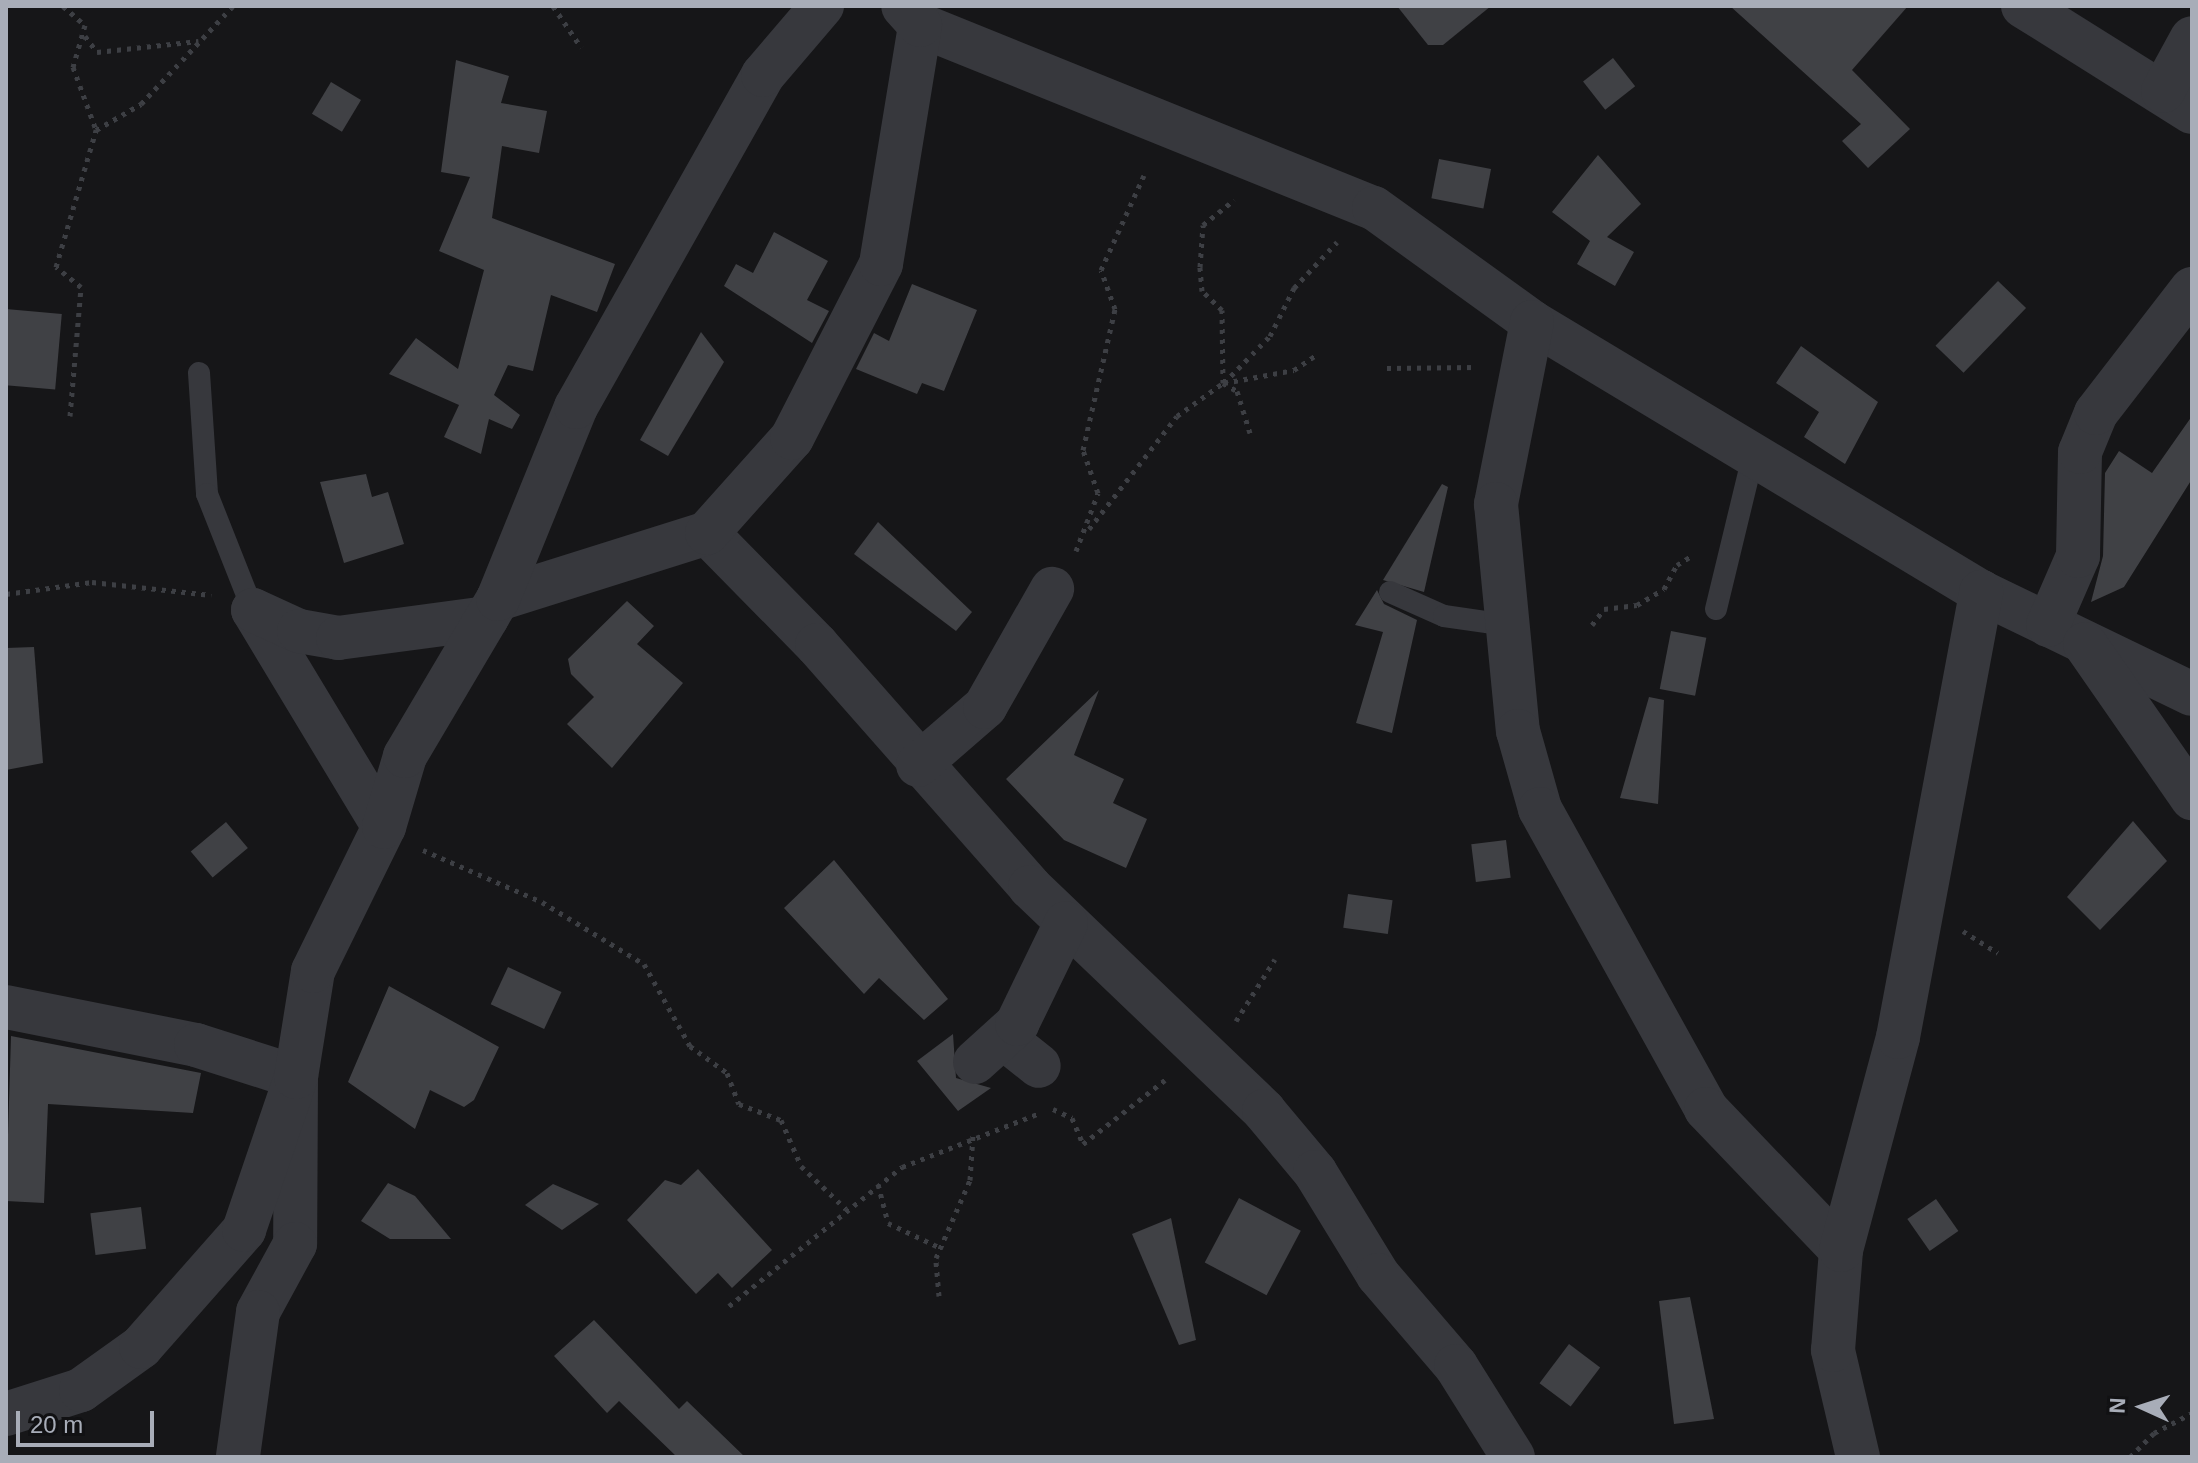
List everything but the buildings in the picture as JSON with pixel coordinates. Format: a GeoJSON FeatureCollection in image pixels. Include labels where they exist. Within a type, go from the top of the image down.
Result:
{"type":"FeatureCollection","features":[{"type":"Feature","properties":{"kind":"street"},"geometry":{"type":"LineString","coordinates":[[238,1457],[258,1312],[295,1244],[296,1077],[313,971],[384,827],[405,756],[492,609],[576,407],[763,75],[822,6]]}},
{"type":"Feature","properties":{"kind":"street"},"geometry":{"type":"LineString","coordinates":[[2023,6],[2178,102],[2192,38]]}},
{"type":"Feature","properties":{"kind":"street"},"geometry":{"type":"LineString","coordinates":[[253,610],[299,631],[338,638],[492,609],[707,533],[792,438],[881,264],[911,16],[1270,169],[1374,208],[1529,335],[1754,452],[1981,592],[2192,694]]}},
{"type":"Feature","properties":{"kind":"street"},"geometry":{"type":"LineString","coordinates":[[2192,289],[2096,413],[2080,452],[2078,556],[2066,633],[2192,798]]}},
{"type":"Feature","properties":{"kind":"street"},"geometry":{"type":"LineString","coordinates":[[1529,335],[1496,504],[1518,731],[1540,809],[1706,1109],[1841,1250]]}},
{"type":"Feature","properties":{"kind":"street"},"geometry":{"type":"LineString","coordinates":[[707,533],[817,645],[918,765],[1066,923],[1206,1052],[1315,1172],[1378,1275],[1456,1366],[1513,1457]]}},
{"type":"Feature","properties":{"kind":"street"},"geometry":{"type":"LineString","coordinates":[[918,765],[985,707],[1052,589]]}},
{"type":"Feature","properties":{"kind":"street"},"geometry":{"type":"LineString","coordinates":[[1858,1457],[1833,1350],[1841,1250],[1898,1037],[1981,592]]}},
{"type":"Feature","properties":{"kind":"street"},"geometry":{"type":"LineString","coordinates":[[253,610],[384,827]]}},
{"type":"Feature","properties":{"kind":"street"},"geometry":{"type":"LineString","coordinates":[[1039,1066],[990,1050],[1066,923]]}},
{"type":"Feature","properties":{"kind":"street"},"geometry":{"type":"LineString","coordinates":[[6,1007],[196,1045],[296,1077]]}},
{"type":"Feature","properties":{"kind":"street"},"geometry":{"type":"LineString","coordinates":[[6,1414],[81,1390],[141,1347],[244,1230],[296,1077]]}},
{"type":"Feature","properties":{"kind":"lane"},"geometry":{"type":"LineString","coordinates":[[199,373],[207,494],[253,610]]}},
{"type":"Feature","properties":{"kind":"lane"},"geometry":{"type":"LineString","coordinates":[[1716,609],[1754,452]]}},
{"type":"Feature","properties":{"kind":"lane"},"geometry":{"type":"LineString","coordinates":[[1390,592],[1444,616],[1507,625]]}},
{"type":"Feature","properties":{"kind":"path"},"geometry":{"type":"LineString","coordinates":[[63,6],[85,25],[73,67],[96,130],[56,267],[81,287],[70,416]]}},
{"type":"Feature","properties":{"kind":"path"},"geometry":{"type":"LineString","coordinates":[[96,130],[141,104],[233,6]]}},
{"type":"Feature","properties":{"kind":"path"},"geometry":{"type":"LineString","coordinates":[[553,6],[581,47]]}},
{"type":"Feature","properties":{"kind":"path"},"geometry":{"type":"LineString","coordinates":[[84,35],[97,52],[199,41]]}},
{"type":"Feature","properties":{"kind":"path"},"geometry":{"type":"LineString","coordinates":[[1223,383],[1222,310],[1202,291],[1203,225],[1270,169]]}},
{"type":"Feature","properties":{"kind":"path"},"geometry":{"type":"LineString","coordinates":[[1084,536],[1098,493],[1083,450],[1115,309],[1101,270],[1144,175]]}},
{"type":"Feature","properties":{"kind":"path"},"geometry":{"type":"LineString","coordinates":[[1052,589],[1084,536],[1177,416],[1223,383],[1270,336],[1294,288],[1344,235]]}},
{"type":"Feature","properties":{"kind":"path"},"geometry":{"type":"LineString","coordinates":[[1387,368],[1457,371],[1529,335]]}},
{"type":"Feature","properties":{"kind":"path"},"geometry":{"type":"LineString","coordinates":[[1223,383],[1294,370],[1315,356]]}},
{"type":"Feature","properties":{"kind":"path"},"geometry":{"type":"LineString","coordinates":[[1223,383],[1237,391],[1250,433]]}},
{"type":"Feature","properties":{"kind":"path"},"geometry":{"type":"LineString","coordinates":[[1592,625],[1604,609],[1637,605],[1664,589],[1677,565],[1702,549],[1731,546]]}},
{"type":"Feature","properties":{"kind":"path"},"geometry":{"type":"LineString","coordinates":[[6,594],[92,582],[160,585],[253,610]]}},
{"type":"Feature","properties":{"kind":"path"},"geometry":{"type":"LineString","coordinates":[[384,827],[542,902],[644,964],[690,1046],[727,1073],[739,1104],[781,1120],[801,1166],[846,1209]]}},
{"type":"Feature","properties":{"kind":"path"},"geometry":{"type":"LineString","coordinates":[[729,1306],[878,1183],[973,1135],[1056,1109],[1072,1118],[1083,1144],[1206,1052],[1249,1005],[1275,959]]}},
{"type":"Feature","properties":{"kind":"path"},"geometry":{"type":"LineString","coordinates":[[939,1296],[941,1248],[970,1180],[973,1135]]}},
{"type":"Feature","properties":{"kind":"path"},"geometry":{"type":"LineString","coordinates":[[878,1183],[888,1223],[941,1248]]}},
{"type":"Feature","properties":{"kind":"path"},"geometry":{"type":"LineString","coordinates":[[2130,1457],[2154,1433],[2192,1413]]}}]}
